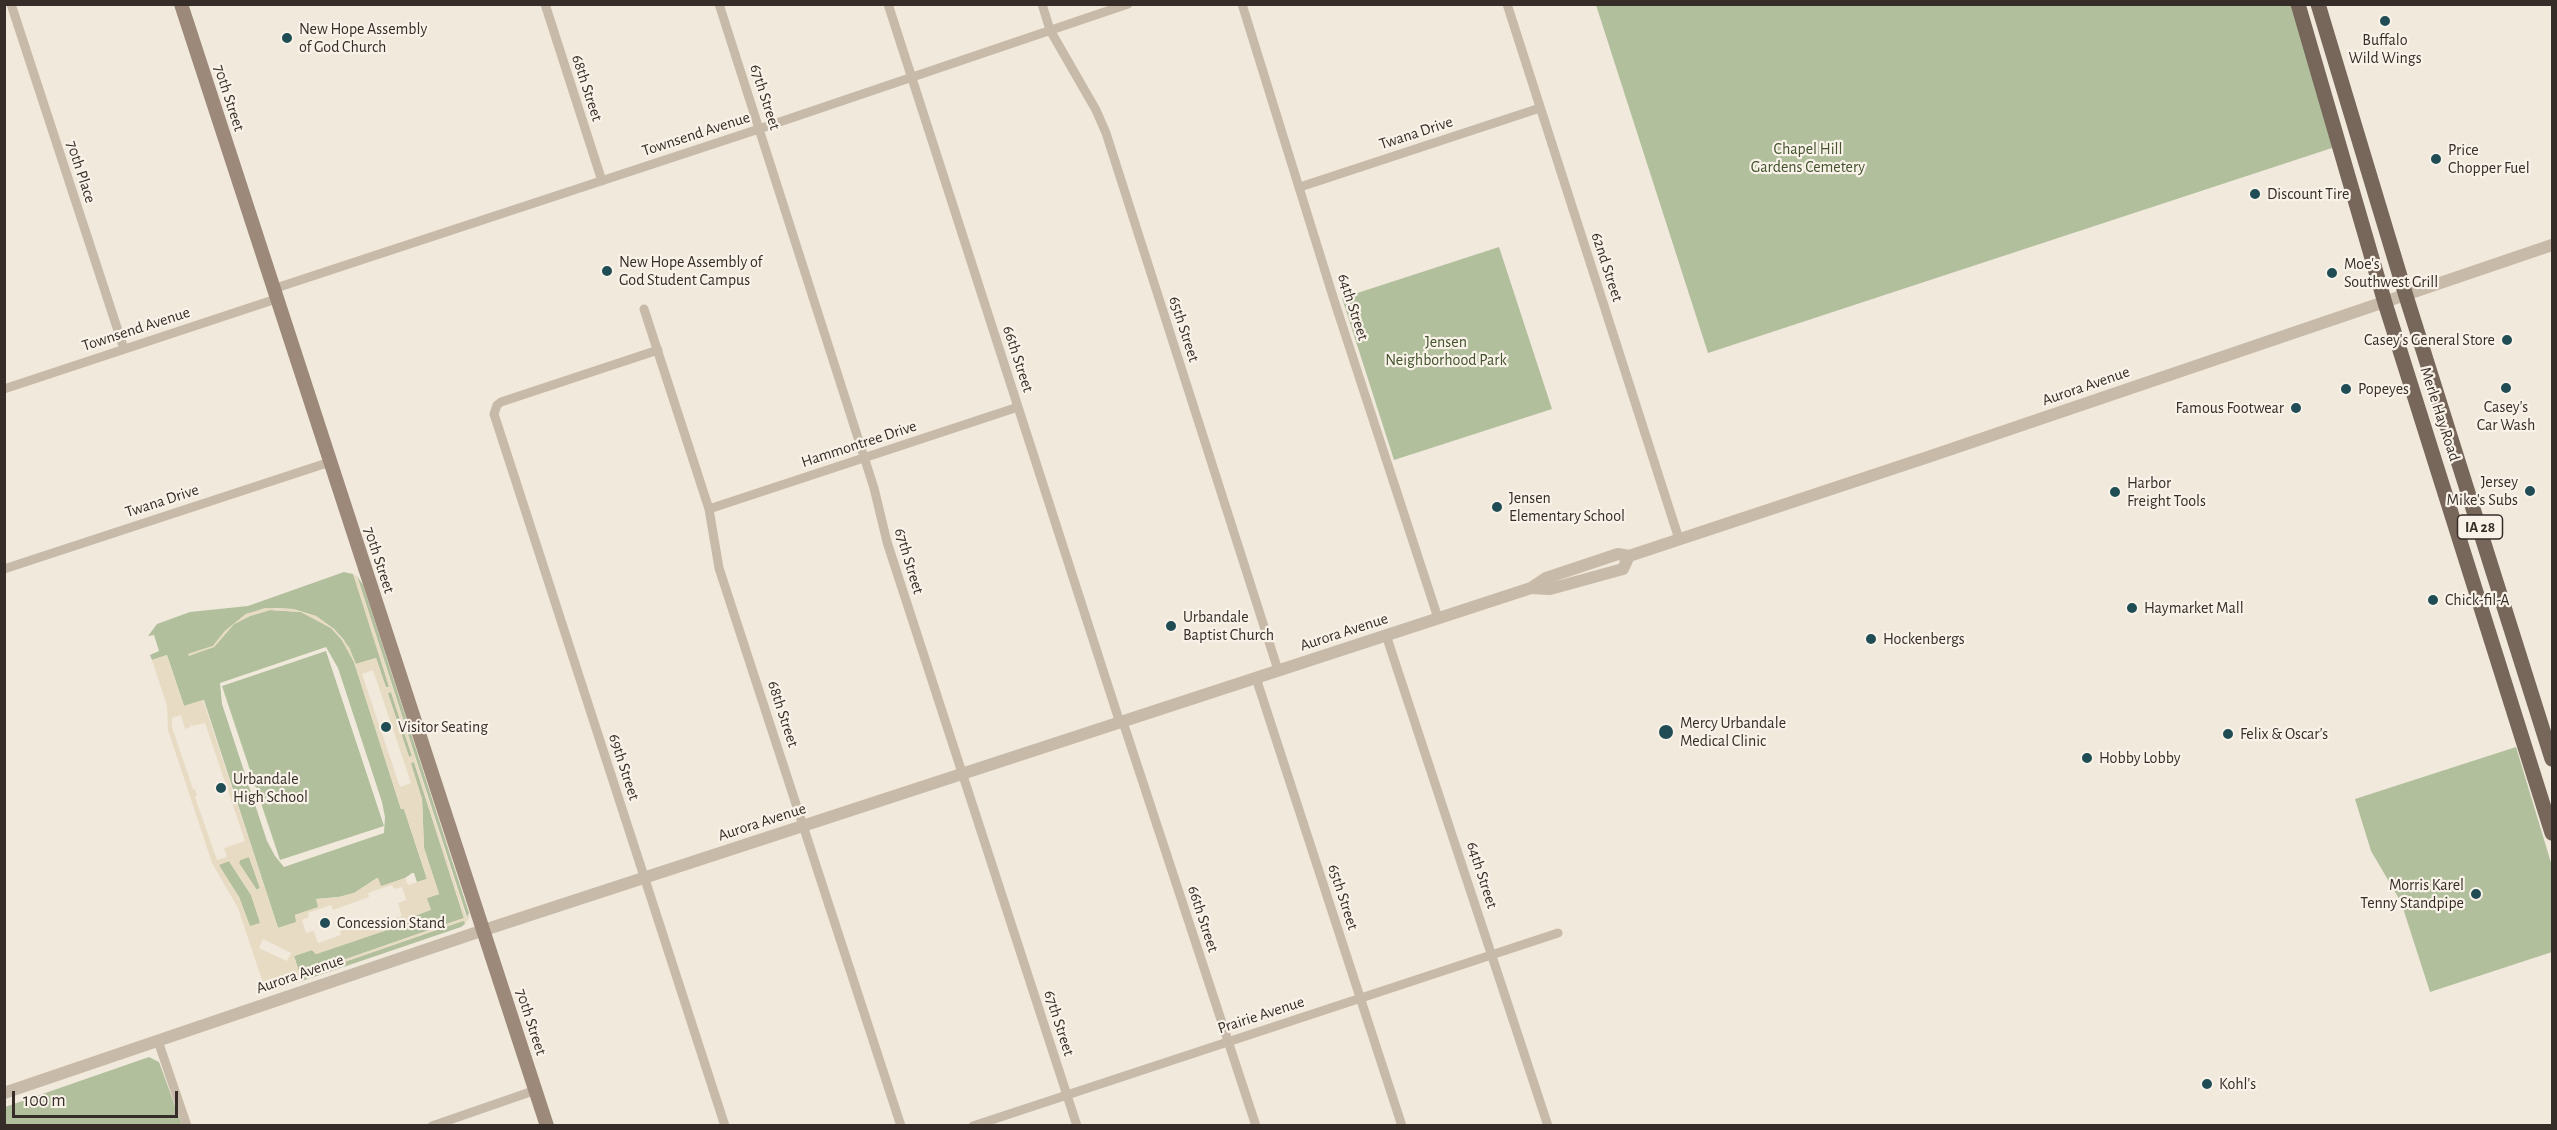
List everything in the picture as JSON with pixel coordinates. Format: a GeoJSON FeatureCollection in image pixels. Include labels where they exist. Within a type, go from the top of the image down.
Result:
{"type":"FeatureCollection","features":[{"type":"Feature","properties":{"kind":"main road","name":"70th Street"},"geometry":{"type":"LineString","coordinates":[[182,4],[547,1125]]}},
{"type":"Feature","properties":{"kind":"main road","name":"Merle Hay Road"},"geometry":{"type":"LineString","coordinates":[[2298,4],[2385,303],[2553,833]]}},
{"type":"Feature","properties":{"kind":"main road","name":"Merle Hay Road"},"geometry":{"type":"LineString","coordinates":[[2318,4],[2406,296],[2553,759]]}},
{"type":"Feature","properties":{"kind":"street","name":"70th Place"},"geometry":{"type":"LineString","coordinates":[[11,4],[124,349]]}},
{"type":"Feature","properties":{"kind":"street","name":"68th Street"},"geometry":{"type":"LineString","coordinates":[[545,4],[602,181]]}},
{"type":"Feature","properties":{"kind":"street","name":"67th Street"},"geometry":{"type":"LineString","coordinates":[[719,4],[864,458],[886,542],[1077,1125]]}},
{"type":"Feature","properties":{"kind":"street","name":"66th Street"},"geometry":{"type":"LineString","coordinates":[[888,4],[1121,722],[1256,1125]]}},
{"type":"Feature","properties":{"kind":"street","name":"65th Street"},"geometry":{"type":"LineString","coordinates":[[1042,4],[1050,30],[1085,88],[1106,133],[1278,670]]}},
{"type":"Feature","properties":{"kind":"street","name":"Townsend Avenue"},"geometry":{"type":"LineString","coordinates":[[4,388],[124,349],[275,294],[602,181],[1128,4]]}},
{"type":"Feature","properties":{"kind":"street","name":"64th Street"},"geometry":{"type":"LineString","coordinates":[[1242,4],[1338,312],[1438,618]]}},
{"type":"Feature","properties":{"kind":"street","name":"62nd Street"},"geometry":{"type":"LineString","coordinates":[[1507,4],[1679,539]]}},
{"type":"Feature","properties":{"kind":"street","name":"Twana Drive"},"geometry":{"type":"LineString","coordinates":[[1300,187],[1540,108]]}},
{"type":"Feature","properties":{"kind":"street","name":"Aurora Avenue"},"geometry":{"type":"LineString","coordinates":[[4,1093],[483,930],[1438,618],[1531,588],[1550,590],[1623,569],[1629,556],[2553,245]]}},
{"type":"Feature","properties":{"kind":"street","name":"68th Street"},"geometry":{"type":"LineString","coordinates":[[644,309],[709,509],[719,568],[901,1125]]}},
{"type":"Feature","properties":{"kind":"street","name":"69th Street"},"geometry":{"type":"LineString","coordinates":[[658,350],[501,402],[495,409],[496,418],[725,1125]]}},
{"type":"Feature","properties":{"kind":"street","name":"Hammontree Drive"},"geometry":{"type":"LineString","coordinates":[[709,509],[1018,406]]}},
{"type":"Feature","properties":{"kind":"street","name":"Twana Drive"},"geometry":{"type":"LineString","coordinates":[[4,569],[330,462]]}},
{"type":"Feature","properties":{"kind":"street","name":"64th Street"},"geometry":{"type":"LineString","coordinates":[[1386,635],[1548,1125]]}},
{"type":"Feature","properties":{"kind":"street","name":"65th Street"},"geometry":{"type":"LineString","coordinates":[[1256,678],[1402,1125]]}},
{"type":"Feature","properties":{"kind":"street","name":"Prairie Avenue"},"geometry":{"type":"LineString","coordinates":[[973,1125],[1558,933]]}},
{"type":"Feature","properties":{"kind":"street"},"geometry":{"type":"LineString","coordinates":[[158,1041],[187,1125]]}},
{"type":"Feature","properties":{"kind":"street"},"geometry":{"type":"LineString","coordinates":[[432,1125],[536,1090]]}},
{"type":"Feature","properties":{"kind":"green space","name":"Chapel Hill Gardens Cemetery"},"geometry":{"type":"Polygon","coordinates":[[[1596,5],[2298,5],[2338,146],[1708,353],[1596,5]]]}},
{"type":"Feature","properties":{"kind":"green space","name":"Jensen Neighborhood Park"},"geometry":{"type":"Polygon","coordinates":[[[1499,247],[1552,409],[1394,460],[1342,298],[1499,247]]]}},
{"type":"Feature","properties":{"kind":"green space"},"geometry":{"type":"Polygon","coordinates":[[[344,572],[353,574],[390,686],[386,688],[376,658],[356,664],[344,640],[334,629],[316,616],[293,609],[275,608],[246,614],[225,631],[213,646],[188,654],[214,647],[234,624],[270,610],[301,612],[331,628],[342,640],[354,662],[401,809],[404,809],[427,879],[417,882],[412,873],[381,887],[377,878],[354,893],[316,899],[319,907],[295,915],[297,922],[278,928],[204,700],[184,706],[167,655],[152,660],[150,655],[159,651],[154,635],[148,636],[157,624],[190,612],[248,606],[344,572]],[[326,647],[220,683],[222,704],[267,841],[284,867],[384,833],[385,817],[382,802],[338,668],[326,647]]]}},
{"type":"Feature","properties":{"kind":"green space"},"geometry":{"type":"Polygon","coordinates":[[[357,576],[363,585],[469,913],[467,917],[357,576]]]}},
{"type":"Feature","properties":{"kind":"green space"},"geometry":{"type":"Polygon","coordinates":[[[326,651],[384,826],[280,860],[222,686],[326,651]]]}},
{"type":"Feature","properties":{"kind":"green space"},"geometry":{"type":"Polygon","coordinates":[[[391,692],[412,756],[409,757],[387,693],[391,692]]]}},
{"type":"Feature","properties":{"kind":"green space"},"geometry":{"type":"Polygon","coordinates":[[[2516,747],[2552,866],[2552,952],[2430,992],[2401,902],[2371,851],[2355,799],[2516,747]]]}},
{"type":"Feature","properties":{"kind":"green space"},"geometry":{"type":"Polygon","coordinates":[[[414,762],[464,918],[300,975],[294,956],[312,950],[316,954],[410,922],[411,917],[427,898],[439,894],[424,848],[422,799],[410,763],[414,762]]]}},
{"type":"Feature","properties":{"kind":"green space"},"geometry":{"type":"Polygon","coordinates":[[[249,857],[260,888],[256,890],[239,863],[240,860],[249,857]]]}},
{"type":"Feature","properties":{"kind":"green space"},"geometry":{"type":"Polygon","coordinates":[[[229,861],[251,895],[261,923],[250,927],[239,897],[218,865],[229,861]]]}},
{"type":"Feature","properties":{"kind":"green space"},"geometry":{"type":"Polygon","coordinates":[[[465,920],[465,924],[461,927],[302,981],[301,977],[465,920]]]}},
{"type":"Feature","properties":{"kind":"green space"},"geometry":{"type":"Polygon","coordinates":[[[149,1057],[159,1062],[182,1125],[5,1125],[5,1107],[149,1057]]]}},
{"type":"Feature","properties":{"kind":"shaded area"},"geometry":{"type":"Polygon","coordinates":[[[353,574],[357,576],[466,917],[470,915],[469,918],[465,924],[464,921],[451,925],[301,977],[302,981],[275,990],[266,986],[262,980],[238,908],[212,863],[168,730],[167,706],[152,660],[167,655],[184,706],[203,700],[278,928],[296,922],[295,915],[318,907],[316,899],[354,893],[378,878],[381,886],[405,878],[408,885],[427,879],[404,809],[401,809],[354,662],[342,640],[331,628],[301,612],[270,610],[234,624],[214,647],[189,656],[188,654],[213,646],[225,631],[246,614],[265,608],[293,609],[316,616],[334,629],[349,647],[356,664],[376,658],[386,687],[389,687],[353,574]],[[373,670],[362,674],[400,787],[411,783],[373,670]],[[391,692],[388,693],[409,757],[412,756],[391,692]],[[181,715],[172,718],[172,727],[193,789],[195,789],[197,796],[195,797],[217,860],[227,857],[224,848],[245,841],[205,723],[192,726],[189,721],[191,727],[185,729],[181,715]],[[414,762],[411,763],[422,799],[424,848],[439,894],[427,898],[431,910],[412,917],[411,922],[316,954],[312,950],[294,956],[300,975],[464,918],[414,762]],[[249,857],[240,860],[239,863],[257,890],[260,888],[249,857]],[[229,861],[219,865],[239,897],[250,926],[260,923],[251,895],[229,861]],[[392,885],[368,893],[369,897],[333,910],[331,905],[308,913],[309,917],[302,920],[306,933],[314,931],[318,943],[341,935],[340,931],[377,919],[378,923],[402,916],[398,903],[406,900],[402,887],[394,889],[392,885]],[[263,939],[259,948],[287,961],[291,953],[263,939]]]}},
{"type":"Feature","properties":{"kind":"place","name":"Buffalo Wild Wings"},"geometry":{"type":"Point","coordinates":[2385,21]}},
{"type":"Feature","properties":{"kind":"place","name":"New Hope Assembly of God Church"},"geometry":{"type":"Point","coordinates":[287,38]}},
{"type":"Feature","properties":{"kind":"place","name":"Price Chopper Fuel"},"geometry":{"type":"Point","coordinates":[2436,159]}},
{"type":"Feature","properties":{"kind":"place","name":"Discount Tire"},"geometry":{"type":"Point","coordinates":[2255,194]}},
{"type":"Feature","properties":{"kind":"place","name":"New Hope Assembly of God Student Campus"},"geometry":{"type":"Point","coordinates":[607,271]}},
{"type":"Feature","properties":{"kind":"place","name":"Moe's Southwest Grill"},"geometry":{"type":"Point","coordinates":[2332,273]}},
{"type":"Feature","properties":{"kind":"place","name":"Casey's General Store"},"geometry":{"type":"Point","coordinates":[2507,340]}},
{"type":"Feature","properties":{"kind":"place","name":"Casey's Car Wash"},"geometry":{"type":"Point","coordinates":[2506,388]}},
{"type":"Feature","properties":{"kind":"place","name":"Popeyes"},"geometry":{"type":"Point","coordinates":[2346,389]}},
{"type":"Feature","properties":{"kind":"place","name":"Famous Footwear"},"geometry":{"type":"Point","coordinates":[2296,408]}},
{"type":"Feature","properties":{"kind":"place","name":"Jersey Mike's Subs"},"geometry":{"type":"Point","coordinates":[2530,491]}},
{"type":"Feature","properties":{"kind":"place","name":"Harbor Freight Tools"},"geometry":{"type":"Point","coordinates":[2115,492]}},
{"type":"Feature","properties":{"kind":"place","name":"Jensen Elementary School"},"geometry":{"type":"Point","coordinates":[1497,507]}},
{"type":"Feature","properties":{"kind":"place","name":"Chick-fil-A"},"geometry":{"type":"Point","coordinates":[2433,600]}},
{"type":"Feature","properties":{"kind":"place","name":"Haymarket Mall"},"geometry":{"type":"Point","coordinates":[2132,608]}},
{"type":"Feature","properties":{"kind":"place","name":"Urbandale Baptist Church"},"geometry":{"type":"Point","coordinates":[1171,626]}},
{"type":"Feature","properties":{"kind":"place","name":"Hockenbergs"},"geometry":{"type":"Point","coordinates":[1871,639]}},
{"type":"Feature","properties":{"kind":"place","name":"Visitor Seating"},"geometry":{"type":"Point","coordinates":[386,727]}},
{"type":"Feature","properties":{"kind":"place","name":"Mercy Urbandale Medical Clinic"},"geometry":{"type":"Point","coordinates":[1666,732]}},
{"type":"Feature","properties":{"kind":"place","name":"Felix & Oscar's"},"geometry":{"type":"Point","coordinates":[2228,734]}},
{"type":"Feature","properties":{"kind":"place","name":"Hobby Lobby"},"geometry":{"type":"Point","coordinates":[2087,758]}},
{"type":"Feature","properties":{"kind":"place","name":"Urbandale High School"},"geometry":{"type":"Point","coordinates":[221,788]}},
{"type":"Feature","properties":{"kind":"place","name":"Morris Karel Tenny Standpipe"},"geometry":{"type":"Point","coordinates":[2476,894]}},
{"type":"Feature","properties":{"kind":"place","name":"Concession Stand"},"geometry":{"type":"Point","coordinates":[325,923]}},
{"type":"Feature","properties":{"kind":"place","name":"Kohl's"},"geometry":{"type":"Point","coordinates":[2207,1084]}}]}
